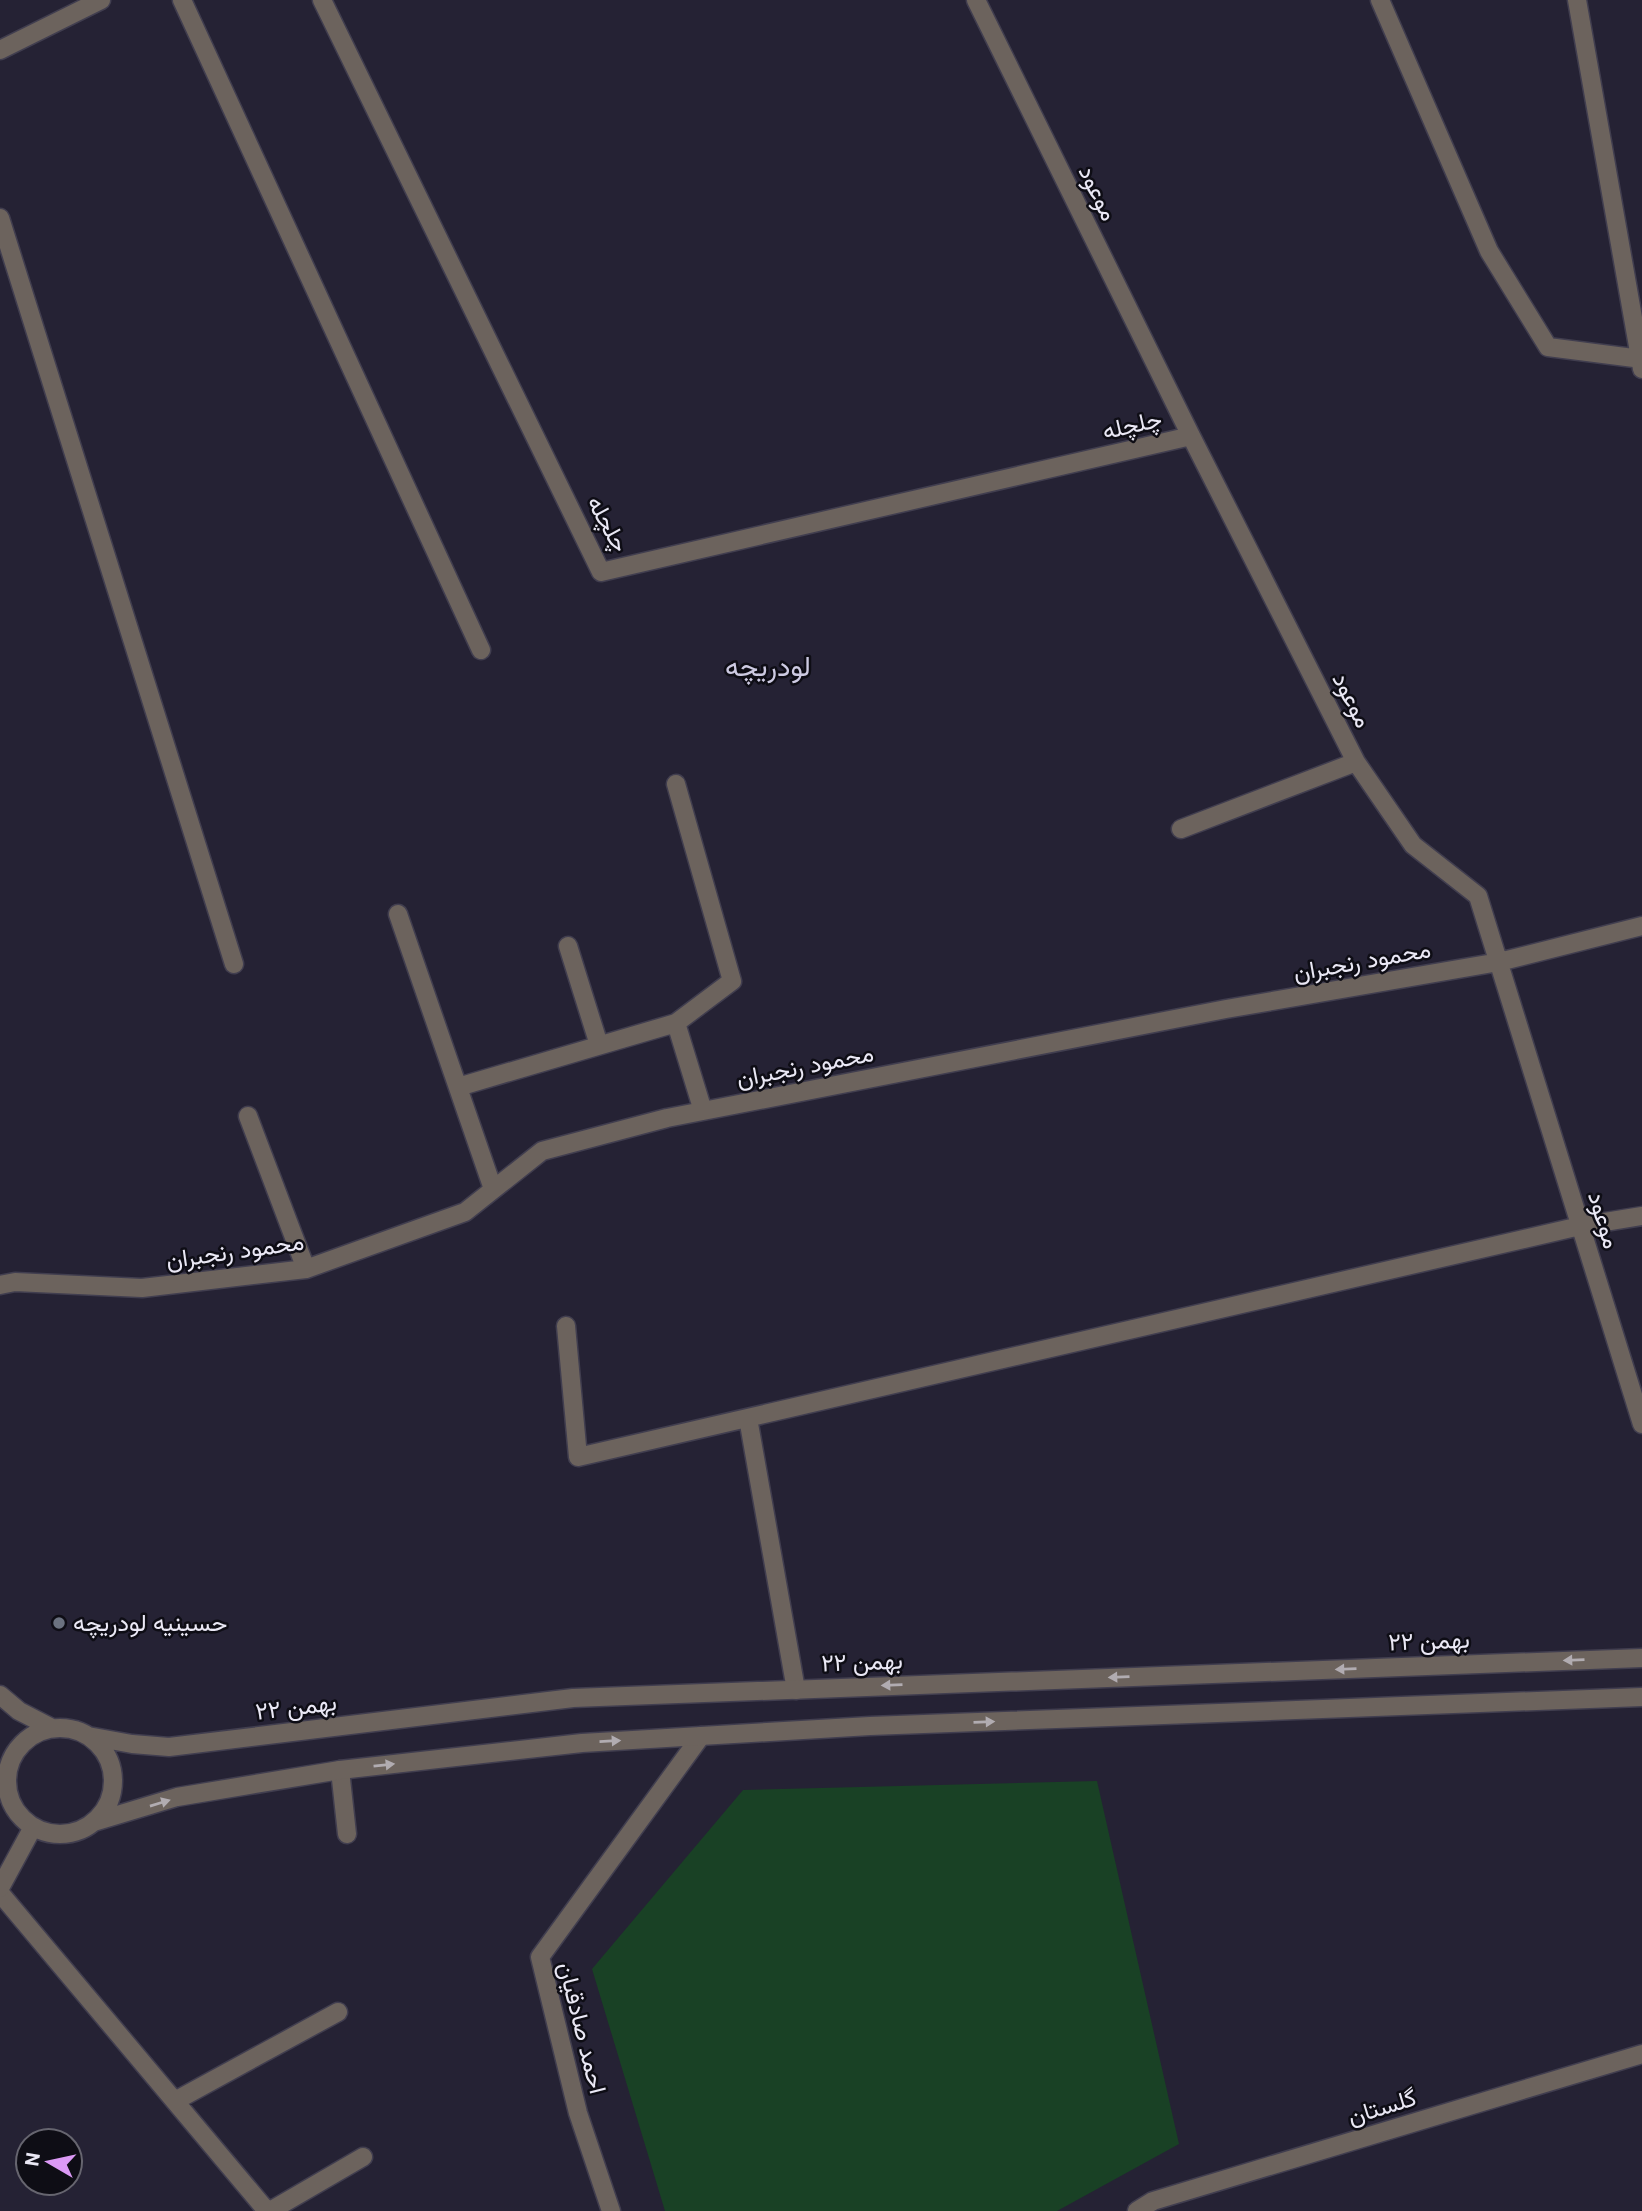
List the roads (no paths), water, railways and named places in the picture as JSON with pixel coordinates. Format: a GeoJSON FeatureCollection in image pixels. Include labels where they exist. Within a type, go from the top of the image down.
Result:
{"type":"FeatureCollection","features":[{"type":"Feature","properties":{"kind":"street"},"geometry":{"type":"LineString","coordinates":[[0,50],[101,0]]}},
{"type":"Feature","properties":{"kind":"street"},"geometry":{"type":"LineString","coordinates":[[182,0],[481,650]]}},
{"type":"Feature","properties":{"kind":"street","name":"چلچله"},"geometry":{"type":"LineString","coordinates":[[322,0],[601,572],[1191,436]]}},
{"type":"Feature","properties":{"kind":"street","name":"موعود"},"geometry":{"type":"LineString","coordinates":[[976,0],[1191,436],[1356,762],[1413,845],[1478,896],[1642,1424]]}},
{"type":"Feature","properties":{"kind":"street"},"geometry":{"type":"LineString","coordinates":[[1380,0],[1489,251],[1548,348],[1641,363],[1577,0]]}},
{"type":"Feature","properties":{"kind":"street"},"geometry":{"type":"LineString","coordinates":[[0,218],[234,964]]}},
{"type":"Feature","properties":{"kind":"street"},"geometry":{"type":"LineString","coordinates":[[1181,829],[1356,762]]}},
{"type":"Feature","properties":{"kind":"street"},"geometry":{"type":"LineString","coordinates":[[458,1087],[676,1023],[732,981],[676,784]]}},
{"type":"Feature","properties":{"kind":"street"},"geometry":{"type":"LineString","coordinates":[[398,914],[493,1189]]}},
{"type":"Feature","properties":{"kind":"street","name":"محمود رنجبران"},"geometry":{"type":"LineString","coordinates":[[0,1285],[15,1282],[142,1288],[306,1269],[465,1212],[542,1151],[667,1118],[1226,1009],[1499,962],[1642,926]]}},
{"type":"Feature","properties":{"kind":"street"},"geometry":{"type":"LineString","coordinates":[[568,946],[599,1045]]}},
{"type":"Feature","properties":{"kind":"street"},"geometry":{"type":"LineString","coordinates":[[676,1023],[703,1111]]}},
{"type":"Feature","properties":{"kind":"street"},"geometry":{"type":"LineString","coordinates":[[248,1116],[306,1269]]}},
{"type":"Feature","properties":{"kind":"street"},"geometry":{"type":"LineString","coordinates":[[566,1326],[578,1457],[1580,1226],[1642,1216]]}},
{"type":"Feature","properties":{"kind":"street"},"geometry":{"type":"LineString","coordinates":[[748,1418],[796,1689]]}},
{"type":"Feature","properties":{"kind":"street","name":"۲۲ بهمن"},"geometry":{"type":"LineString","coordinates":[[88,1736],[169,1747],[573,1698],[1642,1658]]}},
{"type":"Feature","properties":{"kind":"street"},"geometry":{"type":"LineString","coordinates":[[0,1695],[19,1711],[52,1728]]}},
{"type":"Feature","properties":{"kind":"street"},"geometry":{"type":"LineString","coordinates":[[94,1822],[177,1797],[340,1770],[582,1743],[870,1726],[1642,1697]]}},
{"type":"Feature","properties":{"kind":"street"},"geometry":{"type":"LineString","coordinates":[[0,1766],[12,1804],[20,1817],[33,1827],[64,1835],[80,1831],[94,1822],[105,1810],[112,1794],[110,1761],[101,1746],[88,1736],[65,1728],[52,1728],[29,1738],[13,1756],[8,1772],[8,1789]]}},
{"type":"Feature","properties":{"kind":"street","name":"احمد صادقیان"},"geometry":{"type":"LineString","coordinates":[[611,2211],[578,2113],[540,1957],[701,1736]]}},
{"type":"Feature","properties":{"kind":"street"},"geometry":{"type":"LineString","coordinates":[[340,1770],[347,1834]]}},
{"type":"Feature","properties":{"kind":"street"},"geometry":{"type":"LineString","coordinates":[[33,1827],[0,1890],[269,2211],[363,2157]]}},
{"type":"Feature","properties":{"kind":"street"},"geometry":{"type":"LineString","coordinates":[[175,2101],[338,2012]]}},
{"type":"Feature","properties":{"kind":"street","name":"گلستان"},"geometry":{"type":"LineString","coordinates":[[1137,2211],[1153,2201],[1642,2054]]}},
{"type":"Feature","properties":{"kind":"place","name":"حسینیه لودریچه"},"geometry":{"type":"Point","coordinates":[59,1623]}},
{"type":"Feature","properties":{"kind":"district","name":"لودریچه"},"geometry":{"type":"Point","coordinates":[768,666]}}]}
